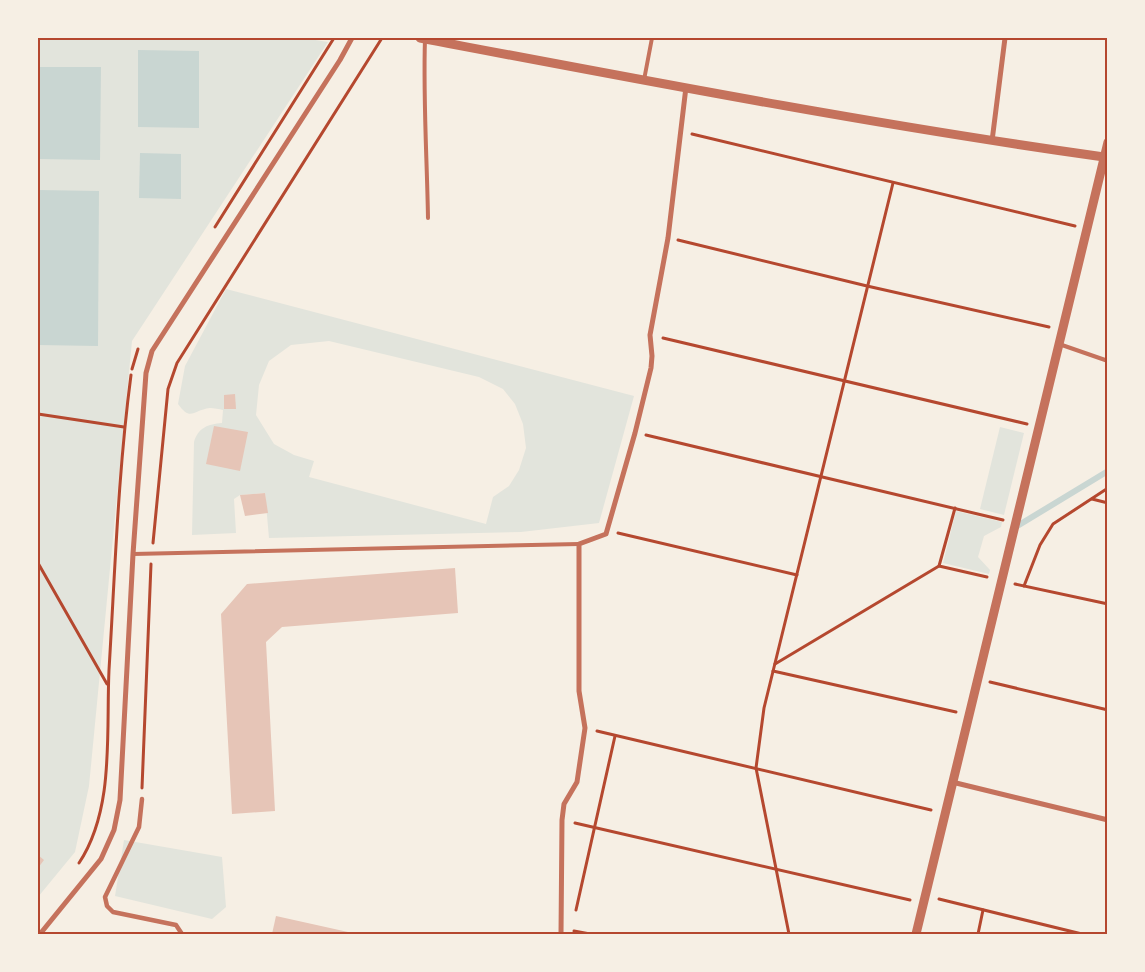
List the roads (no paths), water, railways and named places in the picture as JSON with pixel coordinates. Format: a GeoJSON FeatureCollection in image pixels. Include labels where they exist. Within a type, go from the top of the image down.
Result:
{"type":"FeatureCollection","features":[{"type":"Feature","properties":{"kind":"street"},"geometry":{"type":"LineString","coordinates":[[40,934],[101,859],[114,830],[120,800],[133,554],[146,373],[152,352],[340,60],[352,38]]}},
{"type":"Feature","properties":{"kind":"street"},"geometry":{"type":"LineString","coordinates":[[422,38],[644,80],[992,141],[1104,156]]}},
{"type":"Feature","properties":{"kind":"street"},"geometry":{"type":"LineString","coordinates":[[992,141],[1005,38]]}},
{"type":"Feature","properties":{"kind":"street"},"geometry":{"type":"LineString","coordinates":[[561,934],[562,820],[564,804],[577,782],[585,728],[579,690],[579,544],[606,534],[608,530],[651,368],[650,335],[668,238],[686,87]]}},
{"type":"Feature","properties":{"kind":"street"},"geometry":{"type":"LineString","coordinates":[[916,934],[1108,142]]}},
{"type":"Feature","properties":{"kind":"street"},"geometry":{"type":"LineString","coordinates":[[952,782],[1108,820]]}},
{"type":"Feature","properties":{"kind":"street"},"geometry":{"type":"LineString","coordinates":[[142,799],[139,828],[105,897],[107,906],[113,912],[176,926],[182,934]]}},
{"type":"Feature","properties":{"kind":"lane"},"geometry":{"type":"LineString","coordinates":[[422,38],[428,218]]}},
{"type":"Feature","properties":{"kind":"lane"},"geometry":{"type":"LineString","coordinates":[[644,80],[652,38]]}},
{"type":"Feature","properties":{"kind":"lane"},"geometry":{"type":"LineString","coordinates":[[1059,344],[1108,361]]}},
{"type":"Feature","properties":{"kind":"lane"},"geometry":{"type":"LineString","coordinates":[[133,554],[579,544]]}},
{"type":"Feature","properties":{"kind":"waterway"},"geometry":{"type":"LineString","coordinates":[[1014,528],[1108,471]]}}]}
